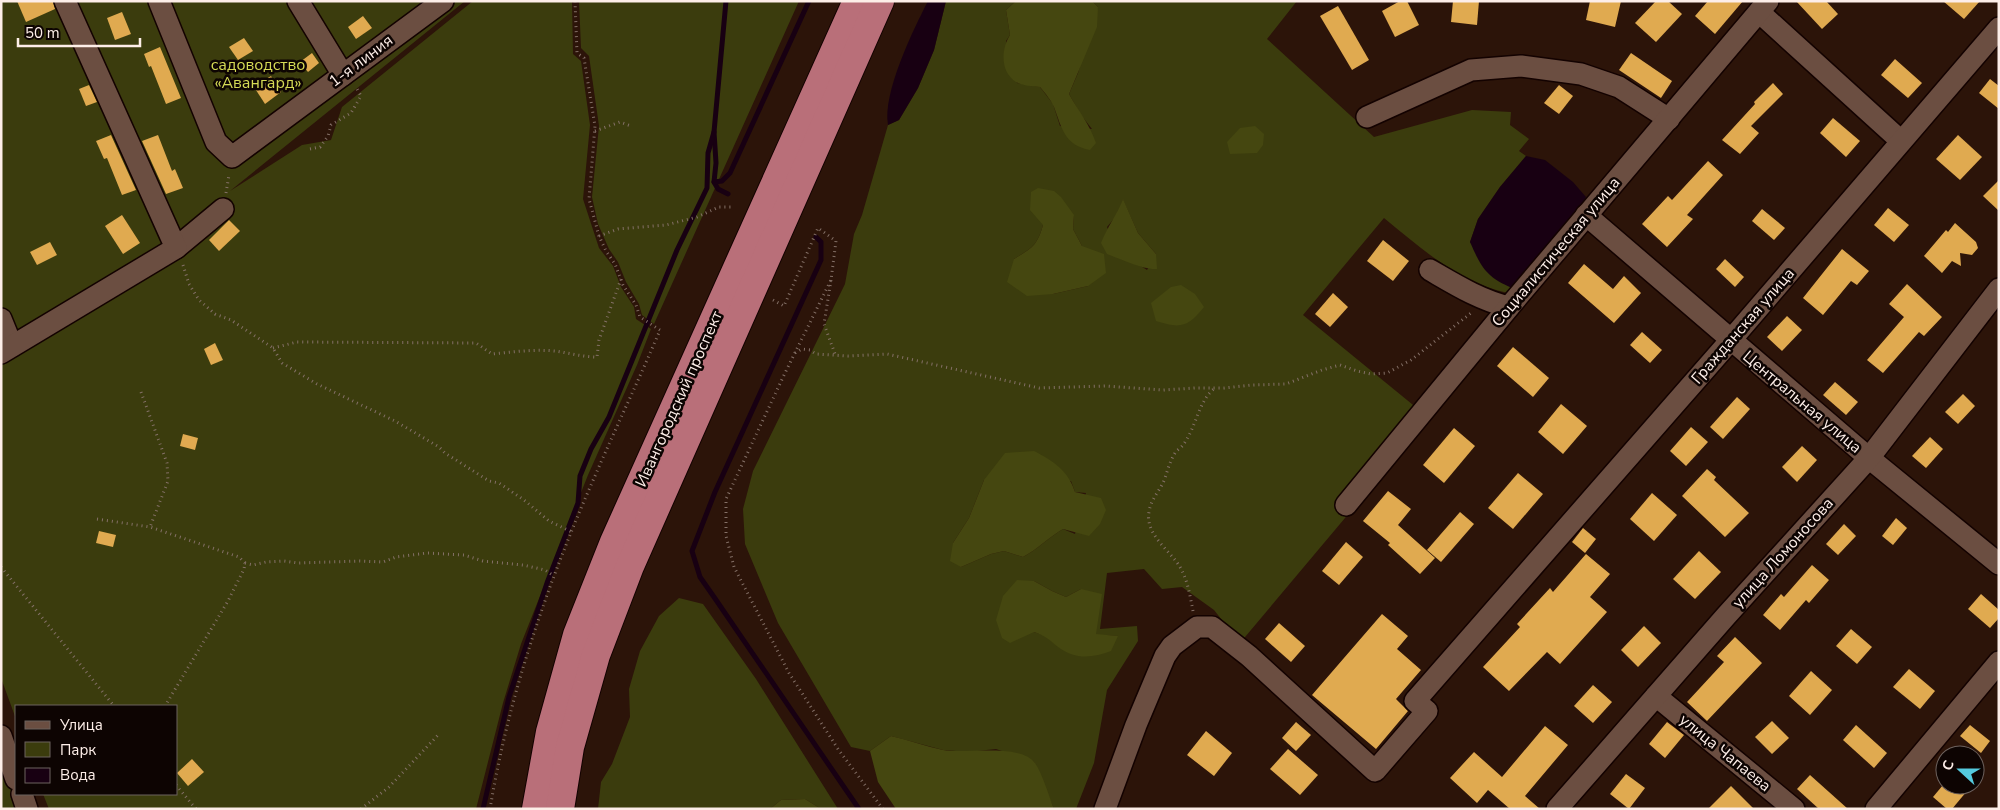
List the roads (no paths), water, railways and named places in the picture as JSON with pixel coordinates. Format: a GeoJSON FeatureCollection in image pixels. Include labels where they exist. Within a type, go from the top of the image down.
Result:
{"type":"FeatureCollection","features":[{"type":"Feature","properties":{"kind":"highway","name":"Ивангородский проспект"},"geometry":{"type":"LineString","coordinates":[[536,809],[550,732],[577,636],[614,542],[857,1]]}},
{"type":"Feature","properties":{"kind":"highway","name":"Ивангородский проспект"},"geometry":{"type":"LineString","coordinates":[[560,809],[570,747],[596,655],[630,566],[880,1]]}},
{"type":"Feature","properties":{"kind":"street"},"geometry":{"type":"LineString","coordinates":[[65,1],[176,248]]}},
{"type":"Feature","properties":{"kind":"street","name":"1-я линия"},"geometry":{"type":"LineString","coordinates":[[160,1],[216,142],[232,157],[443,1]]}},
{"type":"Feature","properties":{"kind":"street"},"geometry":{"type":"LineString","coordinates":[[298,1],[346,73]]}},
{"type":"Feature","properties":{"kind":"street"},"geometry":{"type":"LineString","coordinates":[[1763,7],[1902,141]]}},
{"type":"Feature","properties":{"kind":"street","name":"Социалистическая улица"},"geometry":{"type":"LineString","coordinates":[[1346,505],[1499,305],[1586,215],[1763,7]]}},
{"type":"Feature","properties":{"kind":"street","name":"Гражданская улица"},"geometry":{"type":"LineString","coordinates":[[1105,809],[1136,725],[1165,656],[1172,646],[1197,627],[1212,627],[1249,656],[1375,771],[1427,711],[1415,701],[1730,341],[1999,28]]}},
{"type":"Feature","properties":{"kind":"street"},"geometry":{"type":"LineString","coordinates":[[1367,117],[1471,70],[1521,66],[1581,74],[1620,88],[1669,119]]}},
{"type":"Feature","properties":{"kind":"street"},"geometry":{"type":"LineString","coordinates":[[1,319],[7,350],[176,248],[223,209]]}},
{"type":"Feature","properties":{"kind":"street","name":"Центральная улица"},"geometry":{"type":"LineString","coordinates":[[1586,215],[1868,458],[1999,564]]}},
{"type":"Feature","properties":{"kind":"street"},"geometry":{"type":"LineString","coordinates":[[1430,270],[1468,293],[1499,305]]}},
{"type":"Feature","properties":{"kind":"street","name":"улица Ломоносова"},"geometry":{"type":"LineString","coordinates":[[1557,809],[1726,616],[1868,458],[1999,289]]}},
{"type":"Feature","properties":{"kind":"street"},"geometry":{"type":"LineString","coordinates":[[1876,809],[1999,662]]}},
{"type":"Feature","properties":{"kind":"street","name":"улица Чапаева"},"geometry":{"type":"LineString","coordinates":[[1656,696],[1794,809]]}},
{"type":"Feature","properties":{"kind":"street"},"geometry":{"type":"LineString","coordinates":[[1,736],[15,776]]}},
{"type":"Feature","properties":{"kind":"street"},"geometry":{"type":"LineString","coordinates":[[22,795],[27,809]]}},
{"type":"Feature","properties":{"kind":"water"},"geometry":{"type":"Polygon","coordinates":[[[928,1],[946,1],[934,50],[918,88],[899,120],[888,125],[887,112],[894,80],[907,45],[928,1]]]}},
{"type":"Feature","properties":{"kind":"water"},"geometry":{"type":"Polygon","coordinates":[[[1526,156],[1545,160],[1573,182],[1586,197],[1575,217],[1512,288],[1496,280],[1485,270],[1470,242],[1478,219],[1500,187],[1526,156]]]}},
{"type":"Feature","properties":{"kind":"waterway"},"geometry":{"type":"LineString","coordinates":[[726,1],[714,132],[716,163],[714,182],[718,189],[728,194]]}},
{"type":"Feature","properties":{"kind":"waterway"},"geometry":{"type":"LineString","coordinates":[[714,182],[722,181],[730,173],[809,1]]}},
{"type":"Feature","properties":{"kind":"waterway"},"geometry":{"type":"LineString","coordinates":[[483,809],[509,697],[547,583],[578,503],[580,476],[591,449],[609,417],[677,250],[707,188],[708,153],[714,132]]}},
{"type":"Feature","properties":{"kind":"waterway"},"geometry":{"type":"LineString","coordinates":[[816,237],[821,242],[821,260],[715,492],[692,551],[700,577],[859,809]]}},
{"type":"Feature","properties":{"kind":"park label","name":"садоводство «Авангард»"},"geometry":{"type":"Point","coordinates":[258,74]}}]}
